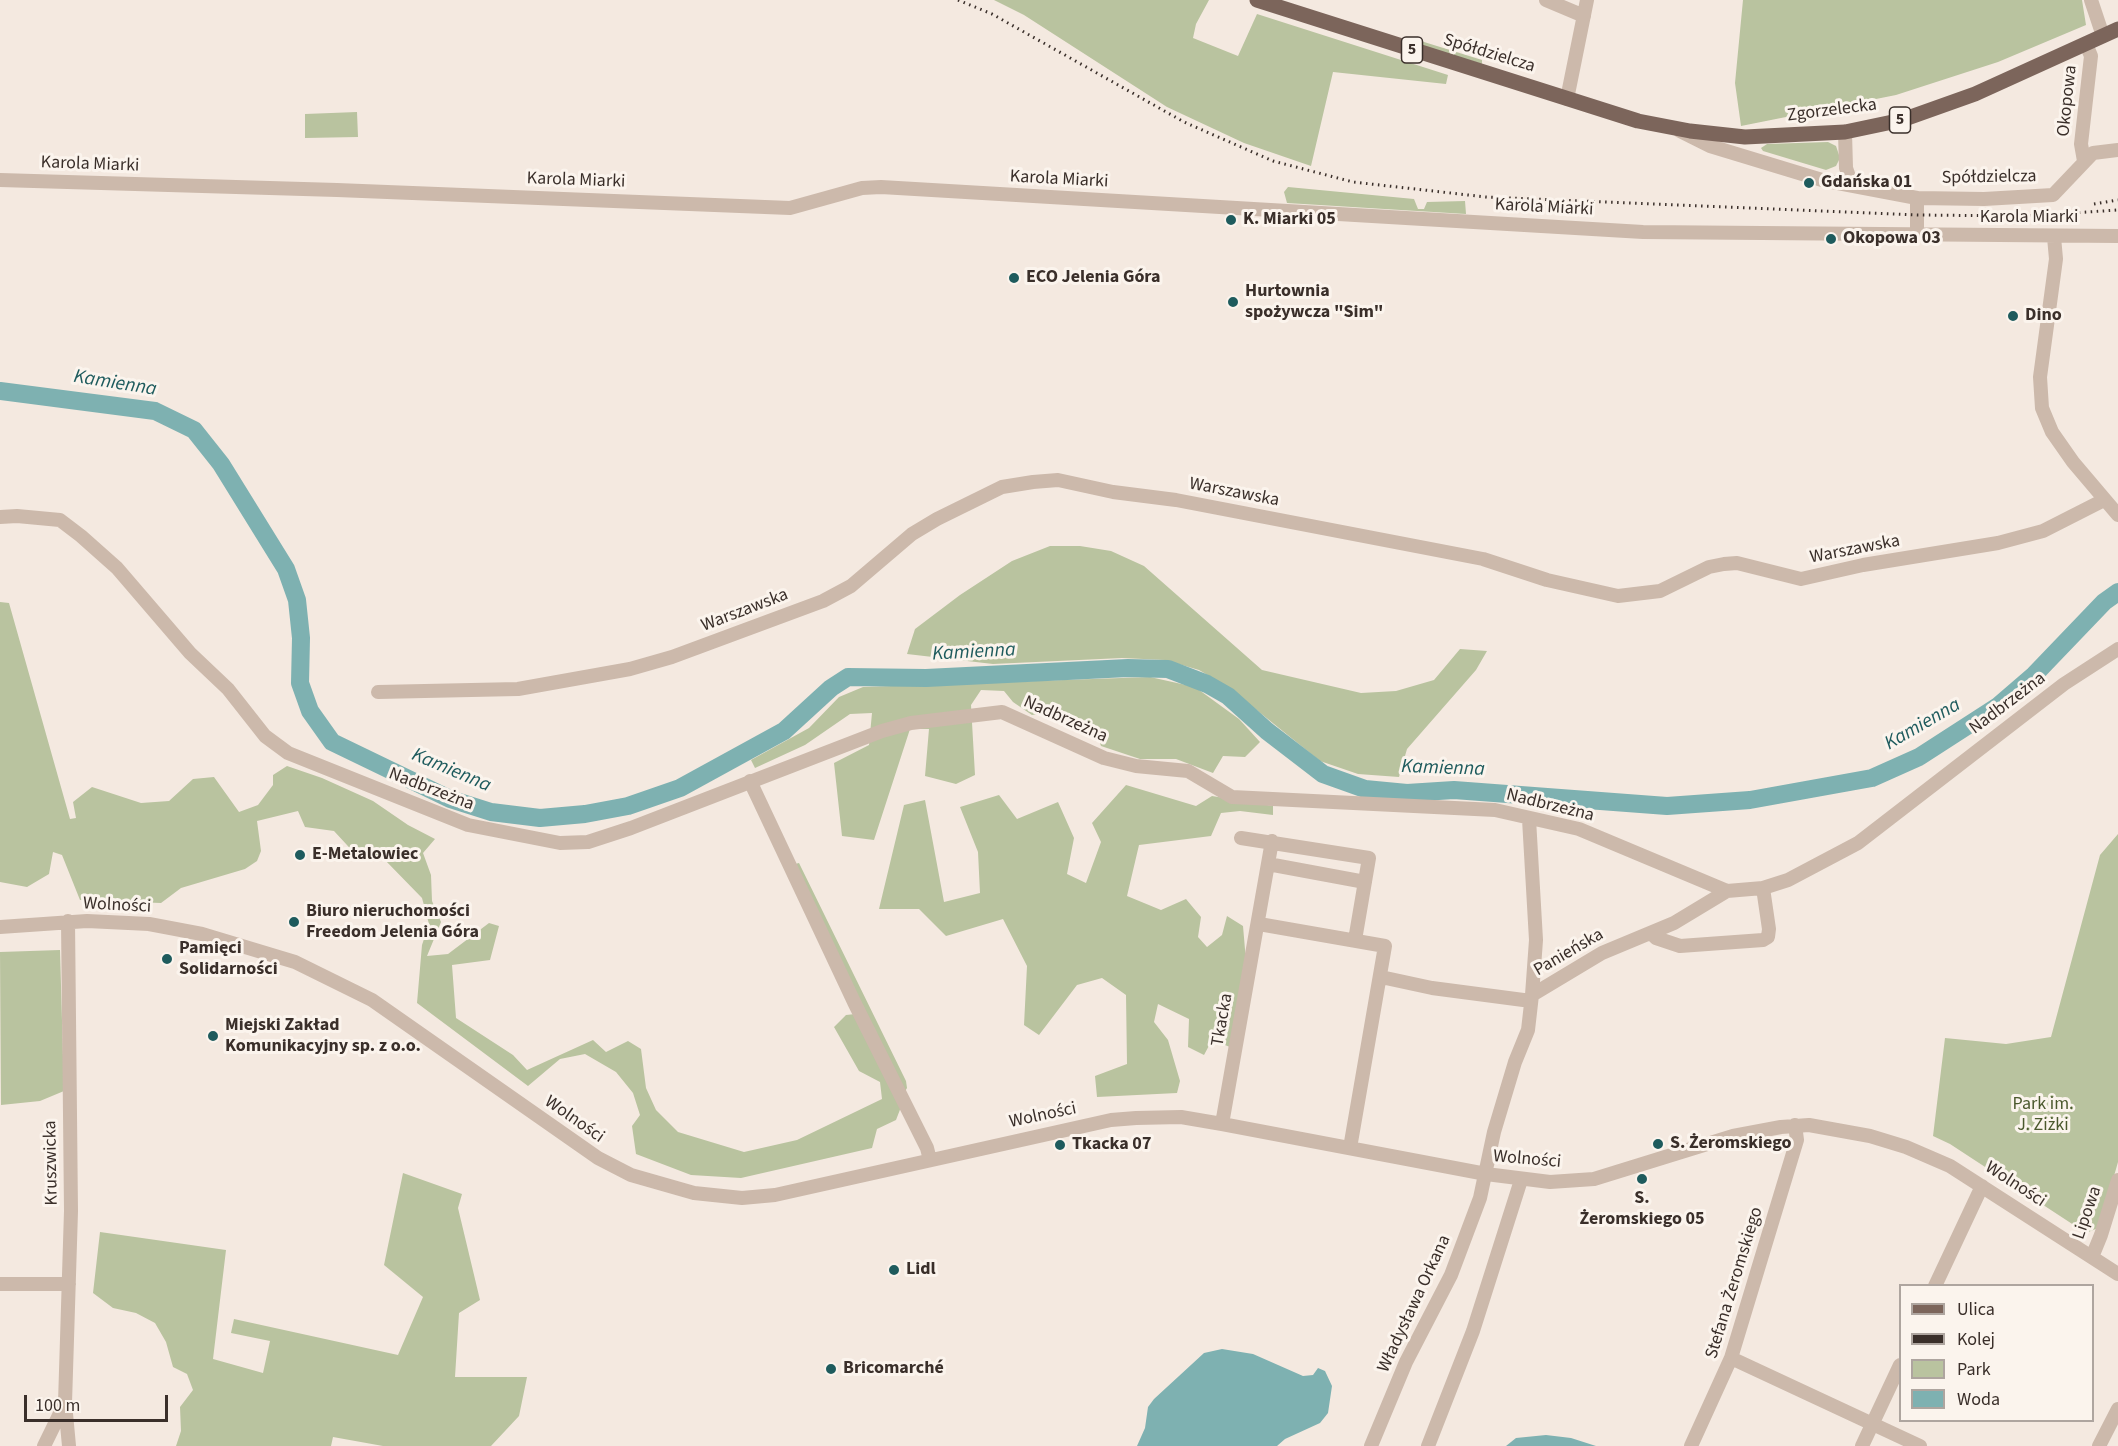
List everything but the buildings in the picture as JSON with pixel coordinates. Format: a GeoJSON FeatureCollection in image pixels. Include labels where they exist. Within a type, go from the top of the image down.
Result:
{"type":"FeatureCollection","features":[{"type":"Feature","properties":{"kind":"main road","name":"Spółdzielcza"},"geometry":{"type":"LineString","coordinates":[[1257,0],[1567,99],[1638,120],[1676,128]]}},
{"type":"Feature","properties":{"kind":"main road","name":"Zgorzelecka"},"geometry":{"type":"LineString","coordinates":[[1676,128],[1726,135],[1792,136],[1845,132],[1881,125],[1953,103],[2118,29]]}},
{"type":"Feature","properties":{"kind":"street"},"geometry":{"type":"LineString","coordinates":[[1546,0],[1584,16]]}},
{"type":"Feature","properties":{"kind":"street"},"geometry":{"type":"LineString","coordinates":[[1567,99],[1587,0]]}},
{"type":"Feature","properties":{"kind":"street"},"geometry":{"type":"LineString","coordinates":[[2091,0],[2103,36]]}},
{"type":"Feature","properties":{"kind":"street","name":"Okopowa"},"geometry":{"type":"LineString","coordinates":[[2086,44],[2091,56],[2081,144],[2084,161],[2100,151],[2118,150]]}},
{"type":"Feature","properties":{"kind":"street","name":"Spółdzielcza"},"geometry":{"type":"LineString","coordinates":[[1676,128],[1704,143],[1729,152],[1822,180],[1917,198],[2006,198],[2053,195],[2084,161]]}},
{"type":"Feature","properties":{"kind":"street"},"geometry":{"type":"LineString","coordinates":[[1845,132],[1846,168],[1852,185]]}},
{"type":"Feature","properties":{"kind":"street","name":"Karola Miarki"},"geometry":{"type":"LineString","coordinates":[[0,180],[348,190],[790,208],[814,204],[862,188],[881,187],[1643,232],[2118,236]]}},
{"type":"Feature","properties":{"kind":"street"},"geometry":{"type":"LineString","coordinates":[[1917,198],[1917,234]]}},
{"type":"Feature","properties":{"kind":"street"},"geometry":{"type":"LineString","coordinates":[[2054,237],[2056,259],[2043,344],[2040,399],[2052,432],[2113,507]]}},
{"type":"Feature","properties":{"kind":"street","name":"Warszawska"},"geometry":{"type":"LineString","coordinates":[[378,692],[518,689],[630,669],[672,657],[823,601],[850,586],[912,534],[928,524],[987,493],[1002,487],[1033,482],[1058,480],[1113,492],[1176,500],[1483,559],[1547,580],[1618,596],[1660,591],[1709,567],[1724,564],[1737,563],[1801,579],[1863,565],[1998,543],[2043,531],[2113,507]]}},
{"type":"Feature","properties":{"kind":"street","name":"Nadbrzeżna"},"geometry":{"type":"LineString","coordinates":[[0,517],[60,520],[70,527],[117,568],[190,653],[228,689],[259,729],[288,753],[468,825],[541,841],[588,842],[658,818],[882,731],[911,723],[1002,712],[1104,758],[1136,766],[1188,771],[1232,797],[1485,809],[1579,829],[1727,891],[1763,888],[1809,870],[1858,843],[2064,684],[2118,649]]}},
{"type":"Feature","properties":{"kind":"street"},"geometry":{"type":"LineString","coordinates":[[750,781],[874,1044],[927,1148],[930,1160]]}},
{"type":"Feature","properties":{"kind":"street"},"geometry":{"type":"LineString","coordinates":[[1381,977],[1432,988],[1532,998],[1536,940],[1529,819]]}},
{"type":"Feature","properties":{"kind":"street"},"geometry":{"type":"LineString","coordinates":[[1241,838],[1272,841],[1369,858],[1355,940]]}},
{"type":"Feature","properties":{"kind":"street","name":"Tkacka"},"geometry":{"type":"LineString","coordinates":[[1222,1124],[1272,841]]}},
{"type":"Feature","properties":{"kind":"street"},"geometry":{"type":"LineString","coordinates":[[1268,864],[1365,882]]}},
{"type":"Feature","properties":{"kind":"street"},"geometry":{"type":"LineString","coordinates":[[1651,933],[1665,942],[1690,946],[1763,940],[1768,937],[1769,929],[1763,888]]}},
{"type":"Feature","properties":{"kind":"street","name":"Panieńska"},"geometry":{"type":"LineString","coordinates":[[1486,1174],[1494,1132],[1515,1062],[1528,1030],[1532,998],[1602,953],[1651,933],[1716,900],[1727,891]]}},
{"type":"Feature","properties":{"kind":"street","name":"Wolności"},"geometry":{"type":"LineString","coordinates":[[0,927],[68,921],[149,924],[181,930],[296,962],[372,1000],[421,1032],[598,1158],[631,1175],[694,1193],[742,1198],[775,1195],[1111,1120],[1181,1117],[1521,1180],[1572,1182],[1594,1179],[1733,1136],[1795,1125],[1843,1130],[1906,1146],[1950,1166],[2118,1274]]}},
{"type":"Feature","properties":{"kind":"street","name":"Kruszwicka"},"geometry":{"type":"LineString","coordinates":[[68,921],[71,1211],[65,1403],[69,1446]]}},
{"type":"Feature","properties":{"kind":"street"},"geometry":{"type":"LineString","coordinates":[[1259,924],[1385,946],[1350,1148]]}},
{"type":"Feature","properties":{"kind":"street","name":"Stefana Żeromskiego"},"geometry":{"type":"LineString","coordinates":[[1691,1446],[1731,1358],[1797,1140],[1795,1125]]}},
{"type":"Feature","properties":{"kind":"street","name":"Władysława Orkana"},"geometry":{"type":"LineString","coordinates":[[1371,1446],[1407,1362],[1451,1275],[1480,1198],[1486,1174]]}},
{"type":"Feature","properties":{"kind":"street"},"geometry":{"type":"LineString","coordinates":[[1428,1446],[1473,1331],[1521,1180]]}},
{"type":"Feature","properties":{"kind":"street","name":"Lipowa"},"geometry":{"type":"LineString","coordinates":[[2092,1257],[2102,1235],[2118,1180]]}},
{"type":"Feature","properties":{"kind":"street"},"geometry":{"type":"LineString","coordinates":[[1936,1284],[1982,1186]]}},
{"type":"Feature","properties":{"kind":"street"},"geometry":{"type":"LineString","coordinates":[[0,1284],[69,1284]]}},
{"type":"Feature","properties":{"kind":"street"},"geometry":{"type":"LineString","coordinates":[[1731,1358],[1920,1446]]}},
{"type":"Feature","properties":{"kind":"street"},"geometry":{"type":"LineString","coordinates":[[1862,1446],[1899,1367]]}},
{"type":"Feature","properties":{"kind":"street","name":"Kruszwicka"},"geometry":{"type":"LineString","coordinates":[[44,1446],[65,1403]]}},
{"type":"Feature","properties":{"kind":"street"},"geometry":{"type":"LineString","coordinates":[[2099,1446],[2118,1409]]}},
{"type":"Feature","properties":{"kind":"green space"},"geometry":{"type":"Polygon","coordinates":[[[994,0],[1209,0],[1196,24],[1193,38],[1238,56],[1257,14],[1448,75],[1446,84],[1333,72],[1311,166],[1244,143],[1167,107],[1024,15],[994,0]]]}},
{"type":"Feature","properties":{"kind":"green space"},"geometry":{"type":"Polygon","coordinates":[[[1743,0],[2082,0],[2086,25],[1998,62],[1896,95],[1741,126],[1735,83],[1743,0]]]}},
{"type":"Feature","properties":{"kind":"green space"},"geometry":{"type":"Polygon","coordinates":[[[1408,37],[1482,60],[1482,64],[1405,41],[1408,37]]]}},
{"type":"Feature","properties":{"kind":"green space"},"geometry":{"type":"Polygon","coordinates":[[[357,112],[358,137],[305,138],[305,114],[357,112]]]}},
{"type":"Feature","properties":{"kind":"green space"},"geometry":{"type":"Polygon","coordinates":[[[1828,142],[1836,146],[1840,158],[1836,166],[1826,170],[1763,151],[1761,148],[1767,144],[1828,142]]]}},
{"type":"Feature","properties":{"kind":"green space"},"geometry":{"type":"Polygon","coordinates":[[[1288,187],[1414,199],[1418,209],[1424,209],[1427,202],[1465,201],[1466,214],[1287,203],[1284,192],[1288,187]]]}},
{"type":"Feature","properties":{"kind":"green space"},"geometry":{"type":"Polygon","coordinates":[[[1050,546],[1080,546],[1111,551],[1144,566],[1262,670],[1361,693],[1396,691],[1434,680],[1460,649],[1487,651],[1476,670],[1407,749],[1399,777],[1358,774],[1320,761],[1228,687],[1199,670],[1165,660],[1122,658],[993,664],[907,654],[915,629],[960,595],[1012,561],[1050,546]]]}},
{"type":"Feature","properties":{"kind":"green space"},"geometry":{"type":"Polygon","coordinates":[[[0,602],[9,603],[70,819],[76,818],[73,802],[92,787],[141,803],[169,801],[193,779],[214,777],[239,812],[258,805],[273,785],[273,775],[287,766],[322,778],[373,801],[408,825],[435,839],[423,853],[431,875],[432,901],[441,922],[427,956],[448,954],[489,923],[499,926],[490,960],[452,965],[456,1018],[513,1055],[527,1070],[593,1040],[606,1052],[628,1041],[641,1049],[646,1088],[656,1110],[678,1132],[744,1152],[797,1140],[882,1099],[880,1082],[859,1071],[834,1027],[846,1015],[865,1013],[795,864],[799,863],[906,1081],[907,1088],[898,1103],[901,1107],[896,1120],[877,1129],[872,1148],[741,1178],[691,1175],[636,1154],[632,1126],[640,1115],[633,1093],[616,1072],[585,1054],[560,1059],[528,1086],[417,1003],[422,945],[429,924],[422,898],[384,859],[359,858],[334,831],[305,827],[298,811],[257,821],[261,851],[257,861],[245,869],[181,888],[161,903],[80,900],[62,855],[53,852],[49,874],[27,887],[0,882],[0,602]]]}},
{"type":"Feature","properties":{"kind":"green space"},"geometry":{"type":"Polygon","coordinates":[[[1150,677],[1195,687],[1239,719],[1260,742],[1245,757],[1223,756],[1213,773],[1176,759],[1140,759],[1101,746],[1096,732],[1062,710],[1032,715],[1013,702],[1004,691],[981,690],[971,705],[975,775],[956,784],[925,776],[929,729],[910,729],[874,840],[842,836],[834,763],[869,745],[872,713],[850,714],[805,745],[755,768],[751,760],[809,728],[839,697],[863,687],[1150,677]]]}},
{"type":"Feature","properties":{"kind":"green space"},"geometry":{"type":"Polygon","coordinates":[[[1126,785],[1196,806],[1212,796],[1273,806],[1273,815],[1240,811],[1221,813],[1211,836],[1139,845],[1127,896],[1161,910],[1186,899],[1201,917],[1198,937],[1207,947],[1222,935],[1227,916],[1243,926],[1246,961],[1230,1047],[1212,1040],[1204,1055],[1188,1047],[1189,1019],[1158,1004],[1154,1022],[1168,1040],[1180,1081],[1177,1093],[1097,1097],[1095,1076],[1127,1064],[1126,995],[1102,978],[1077,985],[1039,1035],[1024,1025],[1027,966],[1003,919],[946,936],[919,909],[879,909],[904,805],[925,800],[944,902],[980,893],[978,852],[960,807],[999,795],[1017,819],[1058,802],[1074,838],[1067,874],[1086,883],[1101,842],[1092,823],[1126,785]]]}},
{"type":"Feature","properties":{"kind":"green space","name":"Park im. J. Ziżki"},"geometry":{"type":"Polygon","coordinates":[[[2118,834],[2118,1162],[2100,1225],[2086,1233],[1950,1144],[1933,1136],[1945,1038],[2006,1044],[2051,1037],[2100,855],[2118,834]]]}},
{"type":"Feature","properties":{"kind":"green space"},"geometry":{"type":"Polygon","coordinates":[[[60,950],[64,1091],[40,1101],[1,1105],[0,952],[60,950]]]}},
{"type":"Feature","properties":{"kind":"green space"},"geometry":{"type":"Polygon","coordinates":[[[403,1173],[462,1194],[458,1208],[480,1300],[459,1313],[455,1377],[527,1377],[519,1416],[491,1446],[383,1446],[333,1437],[331,1446],[176,1446],[181,1431],[180,1407],[193,1390],[187,1374],[173,1367],[166,1342],[155,1323],[136,1313],[113,1308],[93,1293],[100,1232],[226,1250],[213,1359],[263,1373],[270,1341],[231,1333],[234,1319],[398,1355],[423,1297],[384,1265],[403,1173]]]}},
{"type":"Feature","properties":{"kind":"water"},"geometry":{"type":"Polygon","coordinates":[[[1222,1349],[1253,1354],[1303,1376],[1313,1375],[1318,1368],[1325,1371],[1332,1386],[1328,1413],[1320,1423],[1285,1439],[1277,1446],[1137,1446],[1145,1428],[1148,1407],[1154,1399],[1204,1353],[1222,1349]]]}},
{"type":"Feature","properties":{"kind":"water"},"geometry":{"type":"Polygon","coordinates":[[[1546,1435],[1571,1438],[1596,1446],[1506,1446],[1516,1438],[1546,1435]]]}},
{"type":"Feature","properties":{"kind":"waterway","name":"Kamienna"},"geometry":{"type":"LineString","coordinates":[[0,391],[155,411],[194,430],[221,464],[286,569],[297,600],[301,638],[300,683],[310,711],[332,742],[450,799],[491,812],[540,818],[585,814],[628,806],[680,788],[784,731],[831,688],[848,677],[926,678],[1128,668],[1168,669],[1207,684],[1228,696],[1267,731],[1323,774],[1365,789],[1407,793],[1454,790],[1667,806],[1750,800],[1872,778],[1919,757],[1998,706],[2034,675],[2104,602],[2118,592]]}},
{"type":"Feature","properties":{"kind":"railway"},"geometry":{"type":"LineString","coordinates":[[958,0],[992,14],[1184,122],[1273,161],[1353,182],[1486,197],[1917,215],[2025,216],[2118,210]]}},
{"type":"Feature","properties":{"kind":"railway"},"geometry":{"type":"LineString","coordinates":[[2094,204],[2118,200]]}},
{"type":"Feature","properties":{"kind":"place","name":"Gdańska 01"},"geometry":{"type":"Point","coordinates":[1809,183]}},
{"type":"Feature","properties":{"kind":"place","name":"K. Miarki 05"},"geometry":{"type":"Point","coordinates":[1231,220]}},
{"type":"Feature","properties":{"kind":"place","name":"Okopowa 03"},"geometry":{"type":"Point","coordinates":[1831,239]}},
{"type":"Feature","properties":{"kind":"place","name":"ECO Jelenia Góra"},"geometry":{"type":"Point","coordinates":[1014,278]}},
{"type":"Feature","properties":{"kind":"place","name":"Hurtownia spożywcza \"Sim\""},"geometry":{"type":"Point","coordinates":[1233,302]}},
{"type":"Feature","properties":{"kind":"place","name":"Dino"},"geometry":{"type":"Point","coordinates":[2013,316]}},
{"type":"Feature","properties":{"kind":"place","name":"E-Metalowiec"},"geometry":{"type":"Point","coordinates":[300,855]}},
{"type":"Feature","properties":{"kind":"place","name":"Biuro nieruchomości Freedom Jelenia Góra"},"geometry":{"type":"Point","coordinates":[294,922]}},
{"type":"Feature","properties":{"kind":"place","name":"Pamięci Solidarności"},"geometry":{"type":"Point","coordinates":[167,959]}},
{"type":"Feature","properties":{"kind":"place","name":"Miejski Zakład Komunikacyjny sp. z o.o."},"geometry":{"type":"Point","coordinates":[213,1036]}},
{"type":"Feature","properties":{"kind":"place","name":"S. Żeromskiego"},"geometry":{"type":"Point","coordinates":[1658,1144]}},
{"type":"Feature","properties":{"kind":"place","name":"Tkacka 07"},"geometry":{"type":"Point","coordinates":[1060,1145]}},
{"type":"Feature","properties":{"kind":"place","name":"S. Żeromskiego 05"},"geometry":{"type":"Point","coordinates":[1642,1179]}},
{"type":"Feature","properties":{"kind":"place","name":"Lidl"},"geometry":{"type":"Point","coordinates":[894,1270]}},
{"type":"Feature","properties":{"kind":"place","name":"Bricomarché"},"geometry":{"type":"Point","coordinates":[831,1369]}}]}
